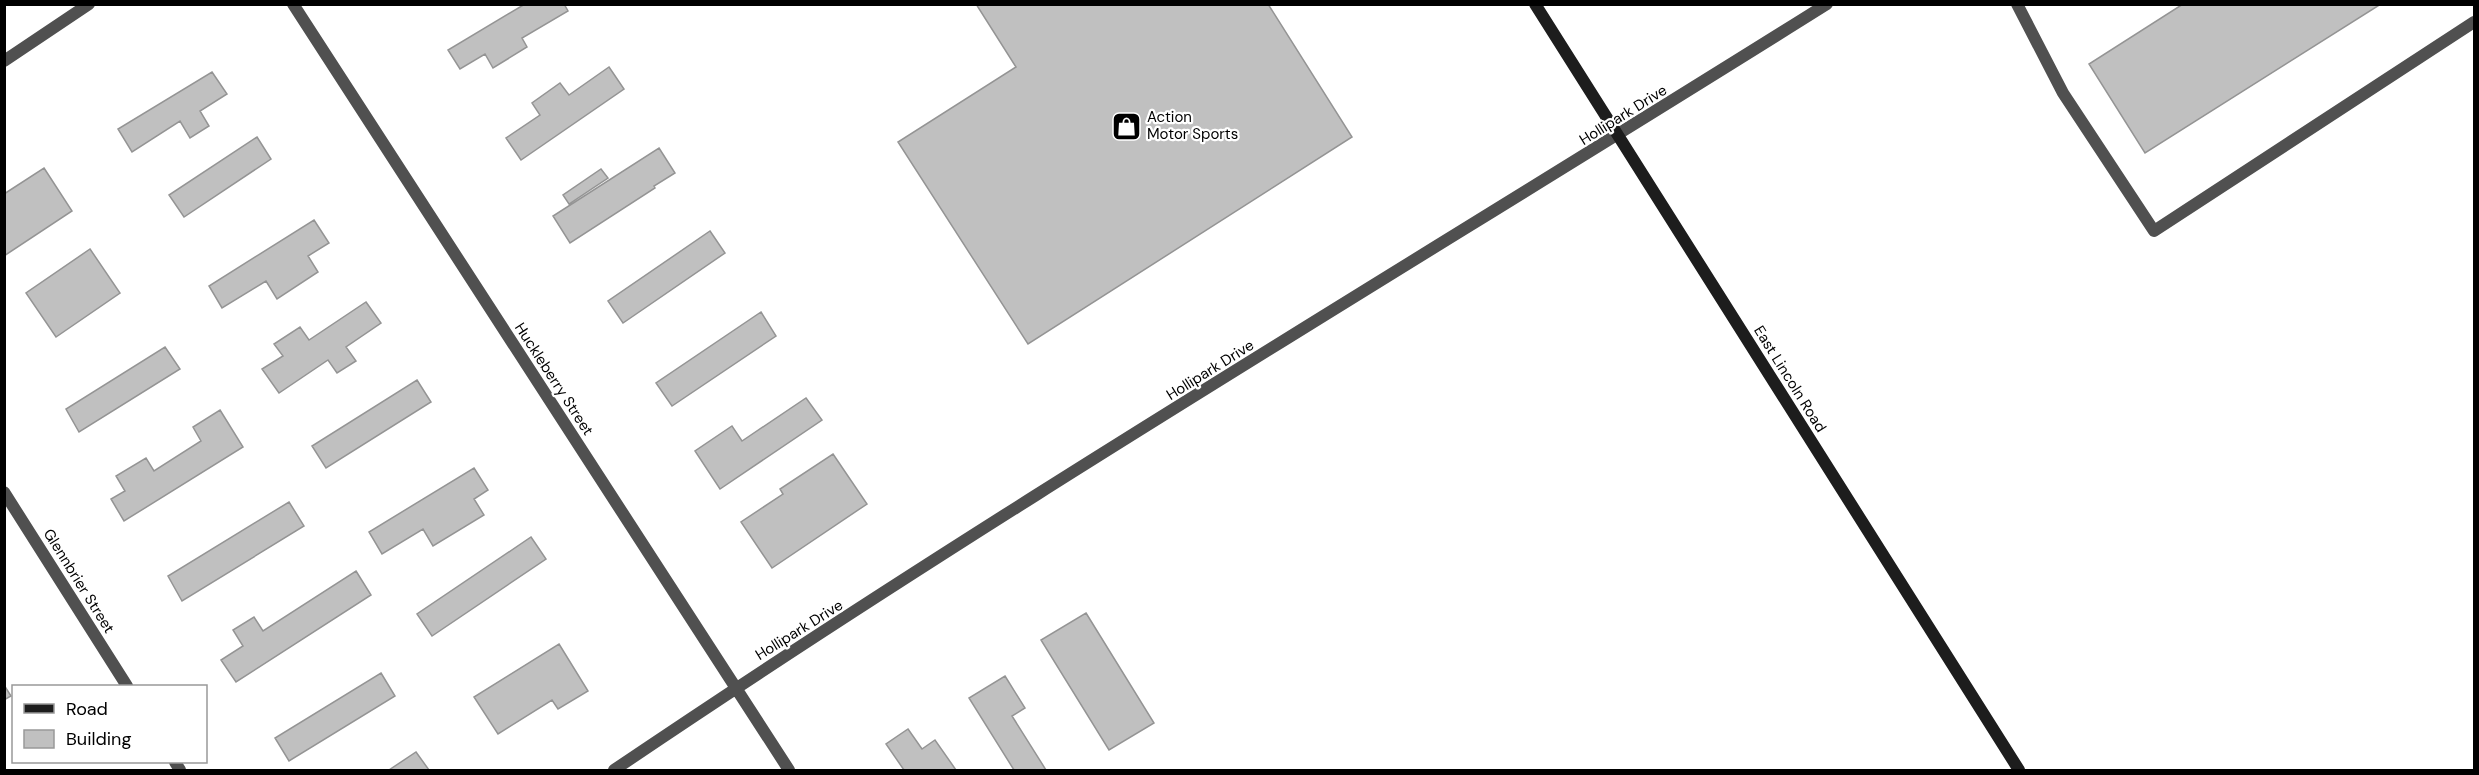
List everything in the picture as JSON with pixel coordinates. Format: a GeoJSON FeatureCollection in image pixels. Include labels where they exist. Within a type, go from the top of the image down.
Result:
{"type":"FeatureCollection","features":[{"type":"Feature","properties":{"kind":"main road","name":"East Lincoln Road"},"geometry":{"type":"LineString","coordinates":[[1535,4],[2019,771]]}},
{"type":"Feature","properties":{"kind":"street"},"geometry":{"type":"LineString","coordinates":[[4,61],[89,4]]}},
{"type":"Feature","properties":{"kind":"street","name":"Huckleberry Street"},"geometry":{"type":"LineString","coordinates":[[292,4],[737,687],[789,771]]}},
{"type":"Feature","properties":{"kind":"street","name":"Hollipark Drive"},"geometry":{"type":"LineString","coordinates":[[614,771],[737,687],[1175,409],[1618,136],[1827,4]]}},
{"type":"Feature","properties":{"kind":"street"},"geometry":{"type":"LineString","coordinates":[[2017,4],[2063,93],[2154,231],[2475,22]]}},
{"type":"Feature","properties":{"kind":"street","name":"Glennbrier Street"},"geometry":{"type":"LineString","coordinates":[[4,492],[126,685]]}},
{"type":"Feature","properties":{"kind":"building"},"geometry":{"type":"Polygon","coordinates":[[[525,4],[564,4],[568,11],[522,38],[527,47],[493,68],[485,54],[460,69],[448,50],[525,4]]]}},
{"type":"Feature","properties":{"kind":"building"},"geometry":{"type":"Polygon","coordinates":[[[976,4],[1268,4],[1352,137],[1028,344],[898,142],[1016,67],[976,4]]]}},
{"type":"Feature","properties":{"kind":"building"},"geometry":{"type":"Polygon","coordinates":[[[2183,4],[2381,4],[2145,153],[2089,64],[2183,4]]]}},
{"type":"Feature","properties":{"kind":"building"},"geometry":{"type":"Polygon","coordinates":[[[609,67],[624,89],[521,160],[506,138],[540,115],[532,103],[560,83],[569,95],[609,67]]]}},
{"type":"Feature","properties":{"kind":"building"},"geometry":{"type":"Polygon","coordinates":[[[212,72],[227,94],[200,111],[209,126],[190,138],[180,121],[132,152],[118,129],[212,72]]]}},
{"type":"Feature","properties":{"kind":"building"},"geometry":{"type":"Polygon","coordinates":[[[257,137],[271,159],[184,217],[169,195],[257,137]]]}},
{"type":"Feature","properties":{"kind":"building"},"geometry":{"type":"Polygon","coordinates":[[[659,148],[675,173],[570,243],[553,216],[659,148]]]}},
{"type":"Feature","properties":{"kind":"building"},"geometry":{"type":"Polygon","coordinates":[[[44,168],[72,211],[4,256],[4,194],[44,168]]]}},
{"type":"Feature","properties":{"kind":"building"},"geometry":{"type":"Polygon","coordinates":[[[601,169],[608,178],[569,204],[563,195],[601,169]]]}},
{"type":"Feature","properties":{"kind":"building"},"geometry":{"type":"Polygon","coordinates":[[[314,220],[329,243],[308,256],[318,272],[277,299],[266,281],[222,308],[209,286],[314,220]]]}},
{"type":"Feature","properties":{"kind":"building"},"geometry":{"type":"Polygon","coordinates":[[[710,231],[725,253],[623,323],[608,301],[710,231]]]}},
{"type":"Feature","properties":{"kind":"building"},"geometry":{"type":"Polygon","coordinates":[[[90,249],[120,293],[56,337],[26,293],[90,249]]]}},
{"type":"Feature","properties":{"kind":"building"},"geometry":{"type":"Polygon","coordinates":[[[366,302],[381,323],[346,347],[356,361],[337,373],[328,360],[279,393],[262,369],[283,356],[274,344],[300,327],[309,340],[366,302]]]}},
{"type":"Feature","properties":{"kind":"building"},"geometry":{"type":"Polygon","coordinates":[[[761,312],[776,336],[672,406],[656,383],[761,312]]]}},
{"type":"Feature","properties":{"kind":"building"},"geometry":{"type":"Polygon","coordinates":[[[165,347],[180,369],[79,432],[66,409],[165,347]]]}},
{"type":"Feature","properties":{"kind":"building"},"geometry":{"type":"Polygon","coordinates":[[[417,380],[431,402],[326,468],[312,446],[417,380]]]}},
{"type":"Feature","properties":{"kind":"building"},"geometry":{"type":"Polygon","coordinates":[[[806,398],[822,420],[720,489],[695,451],[732,426],[742,441],[806,398]]]}},
{"type":"Feature","properties":{"kind":"building"},"geometry":{"type":"Polygon","coordinates":[[[220,410],[243,447],[124,521],[111,499],[125,491],[116,476],[146,458],[154,471],[201,441],[193,427],[220,410]]]}},
{"type":"Feature","properties":{"kind":"building"},"geometry":{"type":"Polygon","coordinates":[[[833,454],[867,504],[772,568],[741,522],[783,494],[780,489],[833,454]]]}},
{"type":"Feature","properties":{"kind":"building"},"geometry":{"type":"Polygon","coordinates":[[[474,468],[488,490],[474,499],[484,515],[433,546],[423,529],[382,554],[369,532],[474,468]]]}},
{"type":"Feature","properties":{"kind":"building"},"geometry":{"type":"Polygon","coordinates":[[[289,502],[304,526],[182,601],[168,576],[289,502]]]}},
{"type":"Feature","properties":{"kind":"building"},"geometry":{"type":"Polygon","coordinates":[[[531,537],[546,559],[432,636],[417,614],[531,537]]]}},
{"type":"Feature","properties":{"kind":"building"},"geometry":{"type":"Polygon","coordinates":[[[356,571],[371,595],[236,682],[221,660],[243,646],[233,630],[254,617],[263,631],[356,571]]]}},
{"type":"Feature","properties":{"kind":"building"},"geometry":{"type":"Polygon","coordinates":[[[1086,613],[1154,723],[1109,750],[1041,640],[1086,613]]]}},
{"type":"Feature","properties":{"kind":"building"},"geometry":{"type":"Polygon","coordinates":[[[559,644],[588,691],[558,709],[552,700],[498,734],[474,697],[559,644]]]}},
{"type":"Feature","properties":{"kind":"building"},"geometry":{"type":"Polygon","coordinates":[[[381,673],[395,696],[289,761],[275,738],[381,673]]]}},
{"type":"Feature","properties":{"kind":"building"},"geometry":{"type":"Polygon","coordinates":[[[1005,676],[1025,708],[1012,716],[1046,770],[1014,770],[969,698],[1005,676]]]}},
{"type":"Feature","properties":{"kind":"building"},"geometry":{"type":"Polygon","coordinates":[[[4,685],[11,696],[4,700],[4,685]]]}},
{"type":"Feature","properties":{"kind":"building"},"geometry":{"type":"Polygon","coordinates":[[[908,729],[922,749],[935,740],[956,770],[904,770],[886,744],[908,729]]]}},
{"type":"Feature","properties":{"kind":"building"},"geometry":{"type":"Polygon","coordinates":[[[416,752],[429,770],[389,770],[416,752]]]}},
{"type":"Feature","properties":{"kind":"place","name":"Action Motor Sports"},"geometry":{"type":"Point","coordinates":[1126,126]}}]}
